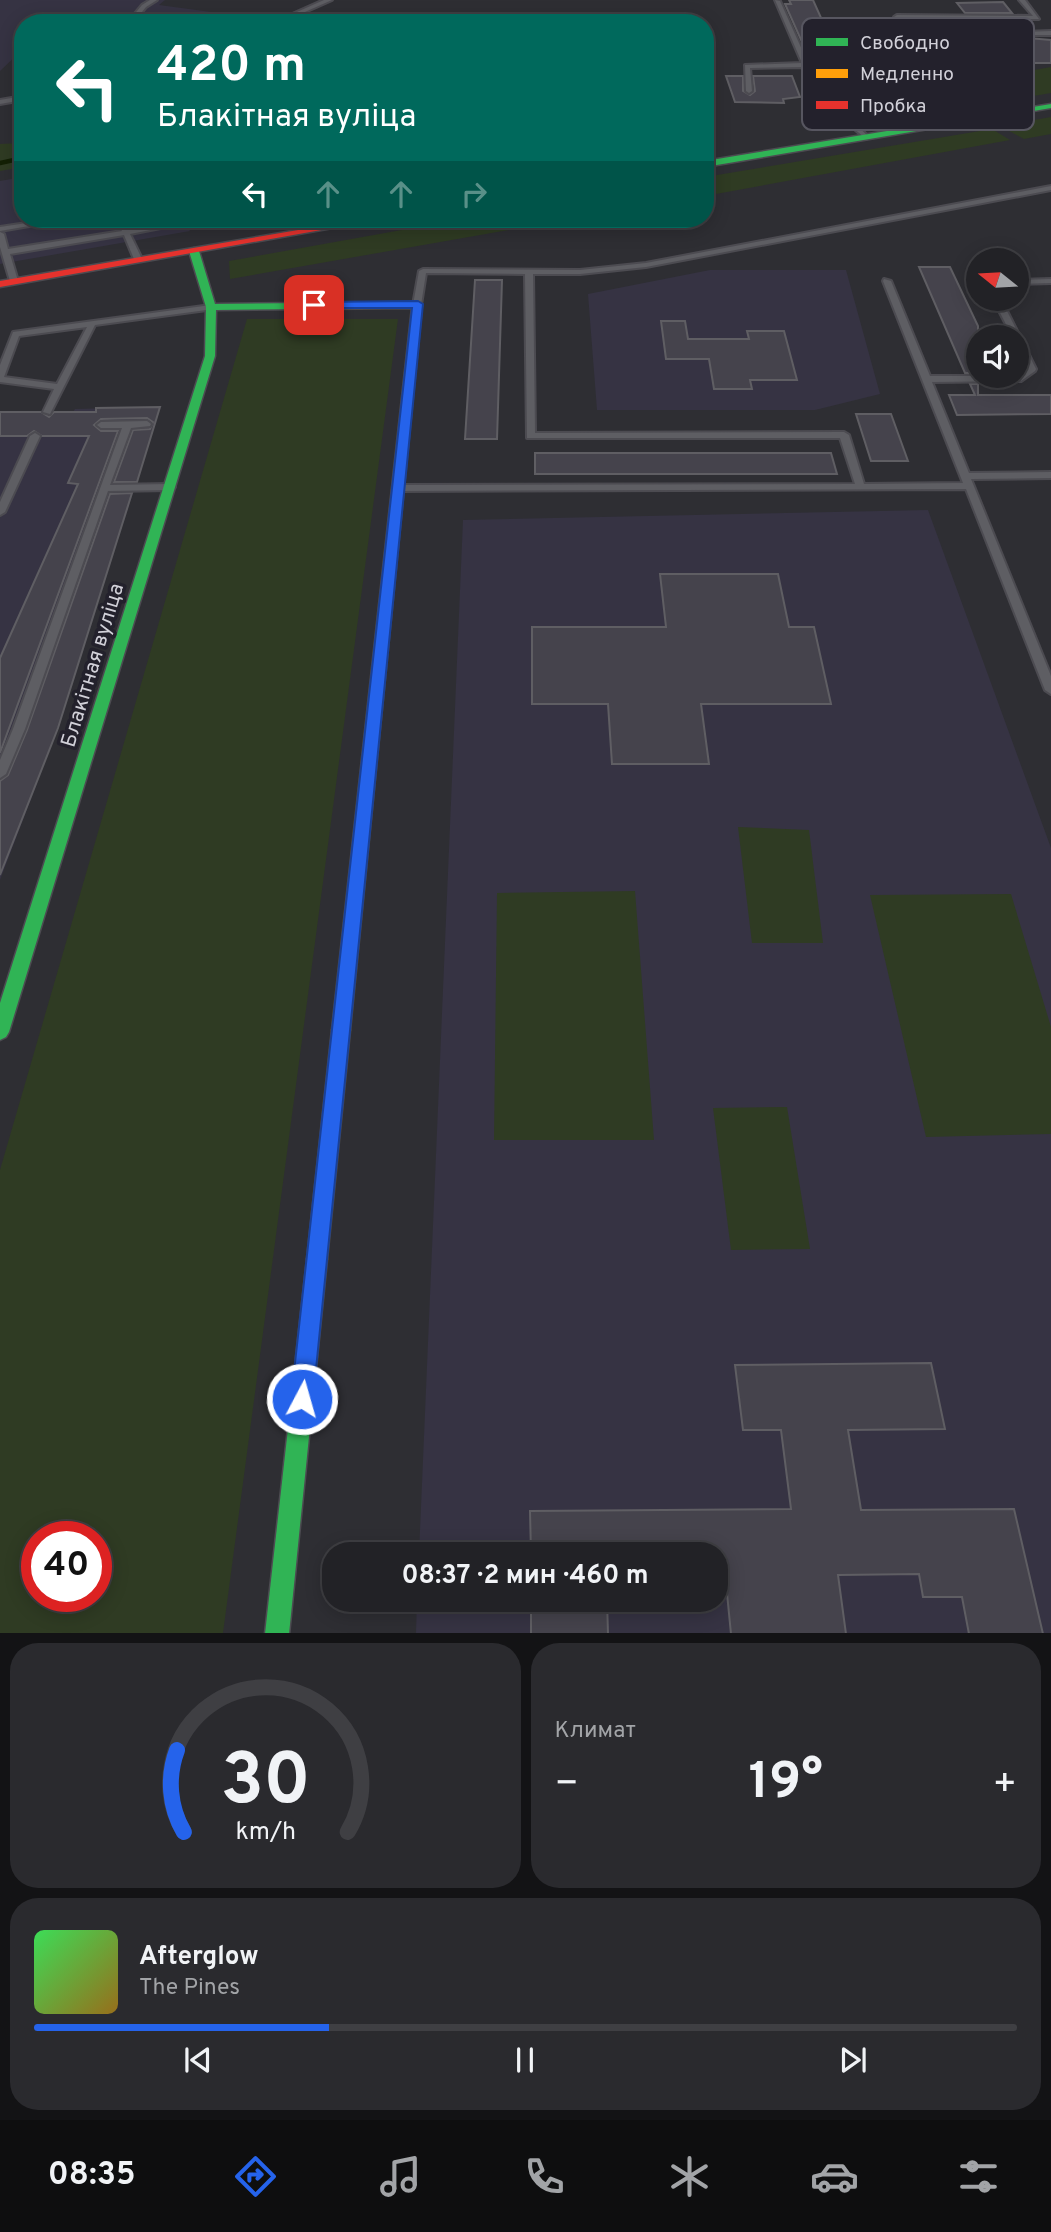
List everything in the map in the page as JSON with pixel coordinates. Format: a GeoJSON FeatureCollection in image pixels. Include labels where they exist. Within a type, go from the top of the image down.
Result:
{"type":"FeatureCollection","features":[{"type":"Feature","properties":{"kind":"street"},"geometry":{"type":"LineString","coordinates":[[714,162],[903,130]]}},
{"type":"Feature","properties":{"kind":"street"},"geometry":{"type":"LineString","coordinates":[[7,282],[326,228]]}},
{"type":"Feature","properties":{"kind":"street","name":"Блакітная вуліца"},"geometry":{"type":"LineString","coordinates":[[0,1032],[210,356],[211,307],[194,251]]}},
{"type":"Feature","properties":{"kind":"street"},"geometry":{"type":"LineString","coordinates":[[211,307],[418,304],[277,1633]]}},
{"type":"Feature","properties":{"kind":"lane"},"geometry":{"type":"LineString","coordinates":[[137,14],[154,0]]}},
{"type":"Feature","properties":{"kind":"lane"},"geometry":{"type":"LineString","coordinates":[[296,14],[329,0]]}},
{"type":"Feature","properties":{"kind":"lane"},"geometry":{"type":"LineString","coordinates":[[897,17],[1037,18],[1022,0]]}},
{"type":"Feature","properties":{"kind":"lane"},"geometry":{"type":"LineString","coordinates":[[777,1],[802,56]]}},
{"type":"Feature","properties":{"kind":"lane"},"geometry":{"type":"LineString","coordinates":[[749,91],[747,66],[802,65]]}},
{"type":"Feature","properties":{"kind":"lane"},"geometry":{"type":"LineString","coordinates":[[859,130],[866,136]]}},
{"type":"Feature","properties":{"kind":"lane"},"geometry":{"type":"LineString","coordinates":[[418,304],[423,271],[580,272],[646,265],[1051,188]]}},
{"type":"Feature","properties":{"kind":"lane"},"geometry":{"type":"LineString","coordinates":[[7,282],[5,252],[0,232],[20,228]]}},
{"type":"Feature","properties":{"kind":"lane"},"geometry":{"type":"LineString","coordinates":[[124,228],[138,259]]}},
{"type":"Feature","properties":{"kind":"lane"},"geometry":{"type":"LineString","coordinates":[[5,252],[152,228]]}},
{"type":"Feature","properties":{"kind":"lane"},"geometry":{"type":"LineString","coordinates":[[529,272],[530,436],[844,435],[860,486]]}},
{"type":"Feature","properties":{"kind":"lane"},"geometry":{"type":"LineString","coordinates":[[887,281],[1051,690]]}},
{"type":"Feature","properties":{"kind":"lane"},"geometry":{"type":"LineString","coordinates":[[1029,282],[1051,281]]}},
{"type":"Feature","properties":{"kind":"lane"},"geometry":{"type":"LineString","coordinates":[[60,387],[0,377],[16,334],[211,307]]}},
{"type":"Feature","properties":{"kind":"lane"},"geometry":{"type":"LineString","coordinates":[[47,412],[92,324]]}},
{"type":"Feature","properties":{"kind":"lane"},"geometry":{"type":"LineString","coordinates":[[928,380],[966,379]]}},
{"type":"Feature","properties":{"kind":"lane"},"geometry":{"type":"LineString","coordinates":[[101,425],[147,424]]}},
{"type":"Feature","properties":{"kind":"lane"},"geometry":{"type":"LineString","coordinates":[[0,774],[19,729],[127,425]]}},
{"type":"Feature","properties":{"kind":"lane"},"geometry":{"type":"LineString","coordinates":[[0,512],[35,436]]}},
{"type":"Feature","properties":{"kind":"lane"},"geometry":{"type":"LineString","coordinates":[[966,476],[1051,475]]}},
{"type":"Feature","properties":{"kind":"lane"},"geometry":{"type":"LineString","coordinates":[[399,488],[970,486]]}},
{"type":"Feature","properties":{"kind":"lane"},"geometry":{"type":"LineString","coordinates":[[103,488],[170,487]]}},
{"type":"Feature","properties":{"kind":"shaded area"},"geometry":{"type":"Polygon","coordinates":[[[0,0],[165,0],[159,5],[226,14],[14,14],[14,58],[0,71],[0,0]]]}},
{"type":"Feature","properties":{"kind":"shaded area"},"geometry":{"type":"Polygon","coordinates":[[[14,179],[14,228],[188,228],[190,231],[0,264],[0,181],[14,179]]]}},
{"type":"Feature","properties":{"kind":"shaded area"},"geometry":{"type":"Polygon","coordinates":[[[710,270],[846,270],[880,394],[815,410],[597,410],[588,294],[710,270]]]}},
{"type":"Feature","properties":{"kind":"shaded area"},"geometry":{"type":"Polygon","coordinates":[[[160,407],[58,728],[0,880],[0,412],[73,412],[75,409],[160,407]]]}},
{"type":"Feature","properties":{"kind":"shaded area"},"geometry":{"type":"Polygon","coordinates":[[[928,510],[1051,848],[1051,1633],[416,1633],[417,1612],[728,1612],[728,1542],[420,1542],[463,520],[928,510]]]}},
{"type":"Feature","properties":{"kind":"green space"},"geometry":{"type":"Polygon","coordinates":[[[1051,67],[1051,93],[1034,96],[1034,70],[1051,67]]]}},
{"type":"Feature","properties":{"kind":"green space"},"geometry":{"type":"Polygon","coordinates":[[[1051,117],[1051,134],[1024,139],[1007,130],[1034,130],[1034,120],[1051,117]]]}},
{"type":"Feature","properties":{"kind":"green space"},"geometry":{"type":"Polygon","coordinates":[[[986,130],[994,130],[1010,140],[714,194],[714,175],[986,130]]]}},
{"type":"Feature","properties":{"kind":"green space"},"geometry":{"type":"Polygon","coordinates":[[[14,143],[14,169],[0,171],[0,144],[14,143]]]}},
{"type":"Feature","properties":{"kind":"green space"},"geometry":{"type":"Polygon","coordinates":[[[413,228],[520,228],[230,279],[229,261],[413,228]]]}},
{"type":"Feature","properties":{"kind":"green space"},"geometry":{"type":"Polygon","coordinates":[[[247,319],[398,319],[223,1633],[0,1633],[0,1170],[247,319]]]}},
{"type":"Feature","properties":{"kind":"green space"},"geometry":{"type":"Polygon","coordinates":[[[738,827],[809,830],[823,943],[752,943],[738,827]]]}},
{"type":"Feature","properties":{"kind":"green space"},"geometry":{"type":"Polygon","coordinates":[[[635,891],[654,1140],[494,1140],[497,893],[635,891]]]}},
{"type":"Feature","properties":{"kind":"green space"},"geometry":{"type":"Polygon","coordinates":[[[1011,894],[1051,1027],[1051,1134],[926,1137],[870,895],[1011,894]]]}},
{"type":"Feature","properties":{"kind":"green space"},"geometry":{"type":"Polygon","coordinates":[[[787,1107],[810,1249],[731,1250],[713,1108],[787,1107]]]}},
{"type":"Feature","properties":{"kind":"building"},"geometry":{"type":"Polygon","coordinates":[[[789,0],[813,0],[821,18],[802,18],[802,42],[785,4],[791,4],[789,0]]]}},
{"type":"Feature","properties":{"kind":"building"},"geometry":{"type":"Polygon","coordinates":[[[1003,2],[1012,13],[965,13],[957,3],[1003,2]]]}},
{"type":"Feature","properties":{"kind":"building"},"geometry":{"type":"Polygon","coordinates":[[[1034,39],[1051,40],[1051,63],[1034,63],[1034,39]]]}},
{"type":"Feature","properties":{"kind":"building"},"geometry":{"type":"Polygon","coordinates":[[[726,76],[743,76],[743,91],[750,95],[755,91],[753,76],[792,76],[800,97],[783,99],[784,103],[735,102],[726,76]]]}},
{"type":"Feature","properties":{"kind":"building"},"geometry":{"type":"Polygon","coordinates":[[[919,267],[950,267],[966,301],[966,312],[971,312],[978,325],[966,325],[965,373],[919,267]]]}},
{"type":"Feature","properties":{"kind":"building"},"geometry":{"type":"Polygon","coordinates":[[[475,280],[502,280],[497,439],[465,439],[475,280]]]}},
{"type":"Feature","properties":{"kind":"building"},"geometry":{"type":"Polygon","coordinates":[[[661,321],[685,321],[688,339],[749,339],[747,331],[784,331],[797,380],[750,380],[752,389],[714,389],[709,359],[666,359],[661,321]]]}},
{"type":"Feature","properties":{"kind":"building"},"geometry":{"type":"Polygon","coordinates":[[[972,388],[978,388],[978,395],[1051,395],[1051,414],[957,415],[949,395],[975,395],[972,388]]]}},
{"type":"Feature","properties":{"kind":"building"},"geometry":{"type":"Polygon","coordinates":[[[160,407],[137,482],[114,482],[133,430],[150,429],[153,422],[147,418],[101,419],[94,425],[101,431],[118,431],[0,753],[0,658],[78,484],[68,483],[89,436],[42,436],[34,431],[27,436],[0,436],[0,412],[41,412],[49,417],[54,412],[96,412],[96,408],[160,407]]]}},
{"type":"Feature","properties":{"kind":"building"},"geometry":{"type":"Polygon","coordinates":[[[856,414],[891,414],[908,461],[871,461],[856,414]]]}},
{"type":"Feature","properties":{"kind":"building"},"geometry":{"type":"Polygon","coordinates":[[[535,453],[831,453],[837,474],[535,474],[535,453]]]}},
{"type":"Feature","properties":{"kind":"building"},"geometry":{"type":"Polygon","coordinates":[[[132,493],[58,728],[0,875],[0,781],[8,775],[27,730],[110,494],[132,493]]]}},
{"type":"Feature","properties":{"kind":"building"},"geometry":{"type":"Polygon","coordinates":[[[660,574],[778,574],[789,627],[814,627],[831,704],[701,704],[709,764],[612,764],[608,704],[532,704],[532,627],[666,627],[660,574]]]}},
{"type":"Feature","properties":{"kind":"building"},"geometry":{"type":"Polygon","coordinates":[[[931,1363],[945,1429],[848,1430],[861,1510],[1014,1509],[1043,1633],[969,1633],[962,1597],[923,1597],[919,1574],[838,1575],[846,1633],[731,1633],[728,1542],[531,1542],[530,1511],[791,1509],[781,1430],[743,1430],[735,1365],[931,1363]]]}},
{"type":"Feature","properties":{"kind":"building"},"geometry":{"type":"Polygon","coordinates":[[[531,1612],[607,1612],[608,1633],[531,1633],[531,1612]]]}},
{"type":"Feature","properties":{"kind":"waterway"},"geometry":{"type":"LineString","coordinates":[[0,163],[14,160]]}},
{"type":"Feature","properties":{"kind":"traffic: fast"},"geometry":{"type":"LineString","coordinates":[[1034,109],[1051,106]]}},
{"type":"Feature","properties":{"kind":"traffic: fast"},"geometry":{"type":"LineString","coordinates":[[714,162],[908,130]]}},
{"type":"Feature","properties":{"kind":"traffic: fast"},"geometry":{"type":"LineString","coordinates":[[0,1032],[210,356],[211,307],[194,251]]}},
{"type":"Feature","properties":{"kind":"traffic: fast"},"geometry":{"type":"LineString","coordinates":[[211,307],[417,305],[341,1030]]}},
{"type":"Feature","properties":{"kind":"traffic: fast"},"geometry":{"type":"LineString","coordinates":[[277,1633],[317,1259]]}},
{"type":"Feature","properties":{"kind":"traffic: slow"},"geometry":{"type":"LineString","coordinates":[[317,1259],[341,1030]]}},
{"type":"Feature","properties":{"kind":"traffic: jam"},"geometry":{"type":"LineString","coordinates":[[0,284],[326,228]]}},
{"type":"Feature","properties":{"kind":"route"},"geometry":{"type":"LineString","coordinates":[[302,1399],[418,304],[314,305]]}}]}
